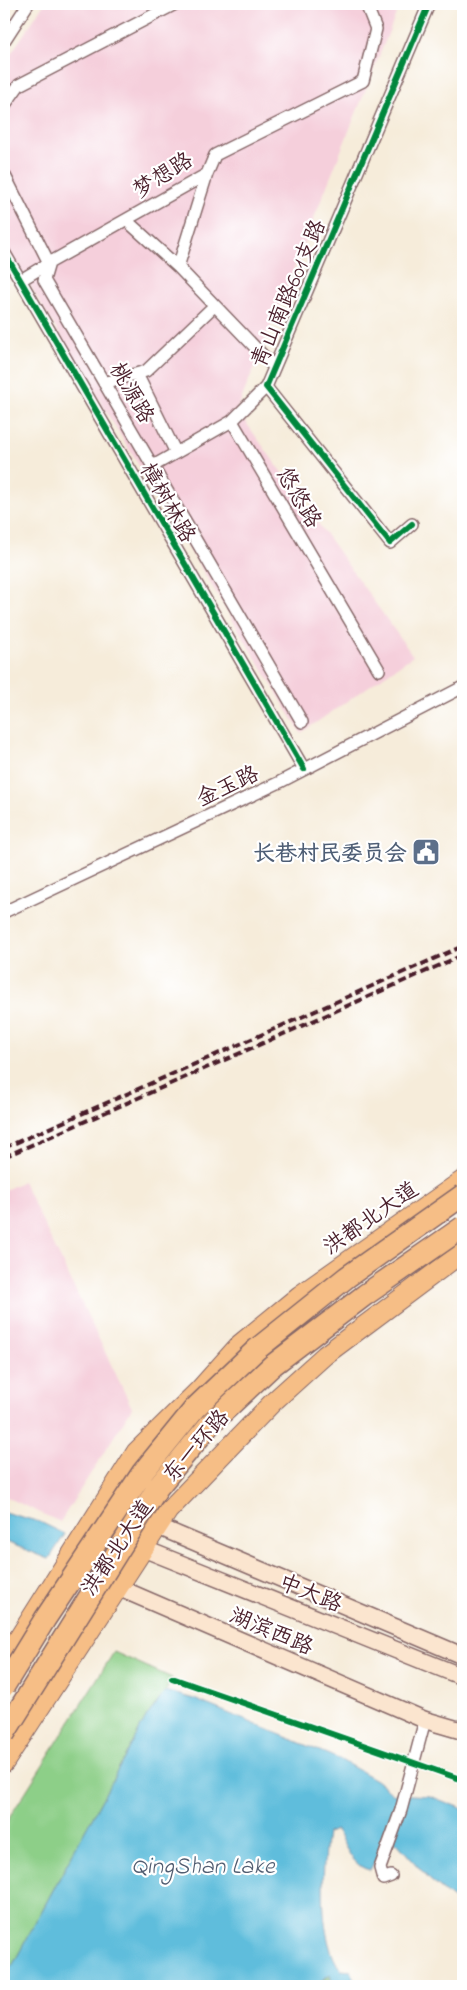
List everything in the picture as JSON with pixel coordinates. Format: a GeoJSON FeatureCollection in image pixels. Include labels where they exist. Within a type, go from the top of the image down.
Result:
{"type":"FeatureCollection","features":[{"type":"Feature","properties":{"kind":"highway","name":"东一环路"},"geometry":{"type":"LineString","coordinates":[[4,1686],[45,1618],[143,1472],[195,1408],[257,1349],[294,1319],[347,1278],[463,1195]]}},
{"type":"Feature","properties":{"kind":"highway","name":"东一环路"},"geometry":{"type":"LineString","coordinates":[[4,1734],[158,1487],[210,1424],[273,1365],[365,1295],[463,1227]]}},
{"type":"Feature","properties":{"kind":"main road","name":"洪都北大道"},"geometry":{"type":"LineString","coordinates":[[4,1661],[136,1452],[198,1390],[240,1344],[300,1295],[463,1180]]}},
{"type":"Feature","properties":{"kind":"main road","name":"洪都北大道"},"geometry":{"type":"LineString","coordinates":[[4,1763],[168,1510],[272,1402],[325,1355],[463,1252]]}},
{"type":"Feature","properties":{"kind":"main road","name":"中大路"},"geometry":{"type":"LineString","coordinates":[[158,1526],[463,1656]]}},
{"type":"Feature","properties":{"kind":"main road","name":"中大路"},"geometry":{"type":"LineString","coordinates":[[142,1548],[463,1677]]}},
{"type":"Feature","properties":{"kind":"main road","name":"湖滨西路"},"geometry":{"type":"LineString","coordinates":[[66,1562],[117,1587],[425,1720],[463,1731]]}},
{"type":"Feature","properties":{"kind":"street"},"geometry":{"type":"LineString","coordinates":[[4,41],[28,4]]}},
{"type":"Feature","properties":{"kind":"street","name":"梦想路"},"geometry":{"type":"LineString","coordinates":[[21,280],[207,174],[215,155],[363,82],[376,29],[366,4]]}},
{"type":"Feature","properties":{"kind":"street","name":"青山南路601支路"},"geometry":{"type":"LineString","coordinates":[[412,524],[390,543],[266,387],[429,4]]}},
{"type":"Feature","properties":{"kind":"street"},"geometry":{"type":"LineString","coordinates":[[4,106],[19,85],[168,5]]}},
{"type":"Feature","properties":{"kind":"street"},"geometry":{"type":"LineString","coordinates":[[4,174],[49,263]]}},
{"type":"Feature","properties":{"kind":"street"},"geometry":{"type":"LineString","coordinates":[[178,267],[207,174]]}},
{"type":"Feature","properties":{"kind":"street"},"geometry":{"type":"LineString","coordinates":[[126,220],[178,267],[274,367]]}},
{"type":"Feature","properties":{"kind":"street","name":"樟树林路"},"geometry":{"type":"LineString","coordinates":[[4,252],[304,769]]}},
{"type":"Feature","properties":{"kind":"street","name":"桃源路"},"geometry":{"type":"LineString","coordinates":[[49,263],[44,280],[302,722]]}},
{"type":"Feature","properties":{"kind":"street"},"geometry":{"type":"LineString","coordinates":[[104,383],[146,370],[214,306]]}},
{"type":"Feature","properties":{"kind":"street"},"geometry":{"type":"LineString","coordinates":[[137,374],[176,453]]}},
{"type":"Feature","properties":{"kind":"street"},"geometry":{"type":"LineString","coordinates":[[153,466],[232,421],[266,387]]}},
{"type":"Feature","properties":{"kind":"street","name":"悠悠路"},"geometry":{"type":"LineString","coordinates":[[232,421],[379,670]]}},
{"type":"Feature","properties":{"kind":"street","name":"金玉路"},"geometry":{"type":"LineString","coordinates":[[4,912],[304,769],[463,687]]}},
{"type":"Feature","properties":{"kind":"street"},"geometry":{"type":"LineString","coordinates":[[391,1876],[383,1878],[380,1868],[401,1810],[425,1720]]}},
{"type":"Feature","properties":{"kind":"shaded area"},"geometry":{"type":"Polygon","coordinates":[[[44,4],[400,4],[237,410],[413,656],[301,733],[4,243],[4,64],[44,4]]]}},
{"type":"Feature","properties":{"kind":"shaded area"},"geometry":{"type":"Polygon","coordinates":[[[23,1181],[132,1408],[60,1522],[4,1496],[4,1191],[23,1181]]]}},
{"type":"Feature","properties":{"kind":"green space"},"geometry":{"type":"Polygon","coordinates":[[[114,1652],[172,1678],[166,1691],[147,1716],[4,1981],[4,1826],[114,1652]]]}},
{"type":"Feature","properties":{"kind":"green space"},"geometry":{"type":"Polygon","coordinates":[[[331,1974],[333,1986],[315,1986],[331,1974]]]}},
{"type":"Feature","properties":{"kind":"water"},"geometry":{"type":"Polygon","coordinates":[[[4,1512],[40,1522],[65,1534],[49,1559],[4,1541],[4,1512]]]}},
{"type":"Feature","properties":{"kind":"water","name":"QingShan Lake"},"geometry":{"type":"Polygon","coordinates":[[[166,1691],[194,1699],[339,1759],[376,1780],[394,1794],[430,1796],[463,1809],[463,1907],[429,1879],[397,1843],[392,1841],[384,1845],[370,1870],[354,1860],[336,1830],[327,1833],[325,1848],[323,1884],[325,1924],[328,1942],[334,1958],[341,1970],[351,1971],[358,1986],[333,1986],[330,1974],[315,1986],[4,1986],[4,1981],[147,1716],[166,1691]]]}},
{"type":"Feature","properties":{"kind":"railway"},"geometry":{"type":"LineString","coordinates":[[4,1148],[463,946]]}},
{"type":"Feature","properties":{"kind":"railway"},"geometry":{"type":"LineString","coordinates":[[4,1157],[463,955]]}},
{"type":"Feature","properties":{"kind":"cycle path"},"geometry":{"type":"LineString","coordinates":[[412,524],[390,543],[266,387],[429,4]]}},
{"type":"Feature","properties":{"kind":"cycle path"},"geometry":{"type":"LineString","coordinates":[[4,252],[304,769]]}},
{"type":"Feature","properties":{"kind":"cycle path"},"geometry":{"type":"LineString","coordinates":[[172,1678],[463,1780]]}},
{"type":"Feature","properties":{"kind":"place","name":"长巷村民委员会"},"geometry":{"type":"Point","coordinates":[426,852]}}]}
